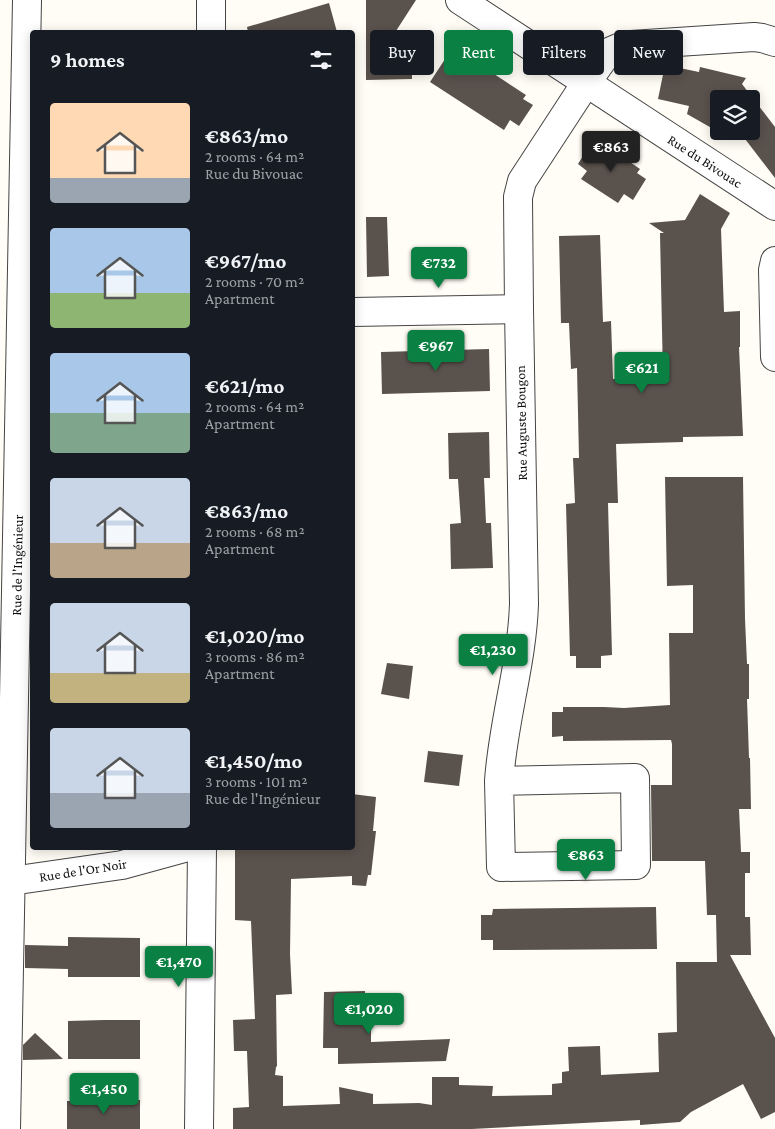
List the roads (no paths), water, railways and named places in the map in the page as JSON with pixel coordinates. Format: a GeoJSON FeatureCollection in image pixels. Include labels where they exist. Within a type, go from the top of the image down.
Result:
{"type":"FeatureCollection","features":[{"type":"Feature","properties":{"kind":"street","name":"Rue de l'Ingénieur"},"geometry":{"type":"LineString","coordinates":[[6,1129],[27,299],[27,0]]}},
{"type":"Feature","properties":{"kind":"street"},"geometry":{"type":"LineString","coordinates":[[211,0],[211,30]]}},
{"type":"Feature","properties":{"kind":"street","name":"Rue du Bivouac"},"geometry":{"type":"LineString","coordinates":[[460,0],[775,206]]}},
{"type":"Feature","properties":{"kind":"street","name":"Rue Auguste Bougon"},"geometry":{"type":"LineString","coordinates":[[500,781],[635,778],[636,865],[501,867],[500,781],[502,753],[521,642],[524,613],[519,309],[518,197],[520,187],[525,175],[586,83],[611,51],[624,46],[754,38],[775,42]]}},
{"type":"Feature","properties":{"kind":"street"},"geometry":{"type":"LineString","coordinates":[[775,261],[773,270],[775,357]]}},
{"type":"Feature","properties":{"kind":"street"},"geometry":{"type":"LineString","coordinates":[[355,312],[519,309]]}},
{"type":"Feature","properties":{"kind":"street","name":"Rue de l'Or Noir"},"geometry":{"type":"LineString","coordinates":[[11,881],[122,865],[177,850]]}},
{"type":"Feature","properties":{"kind":"street"},"geometry":{"type":"LineString","coordinates":[[199,1129],[202,850]]}}]}
